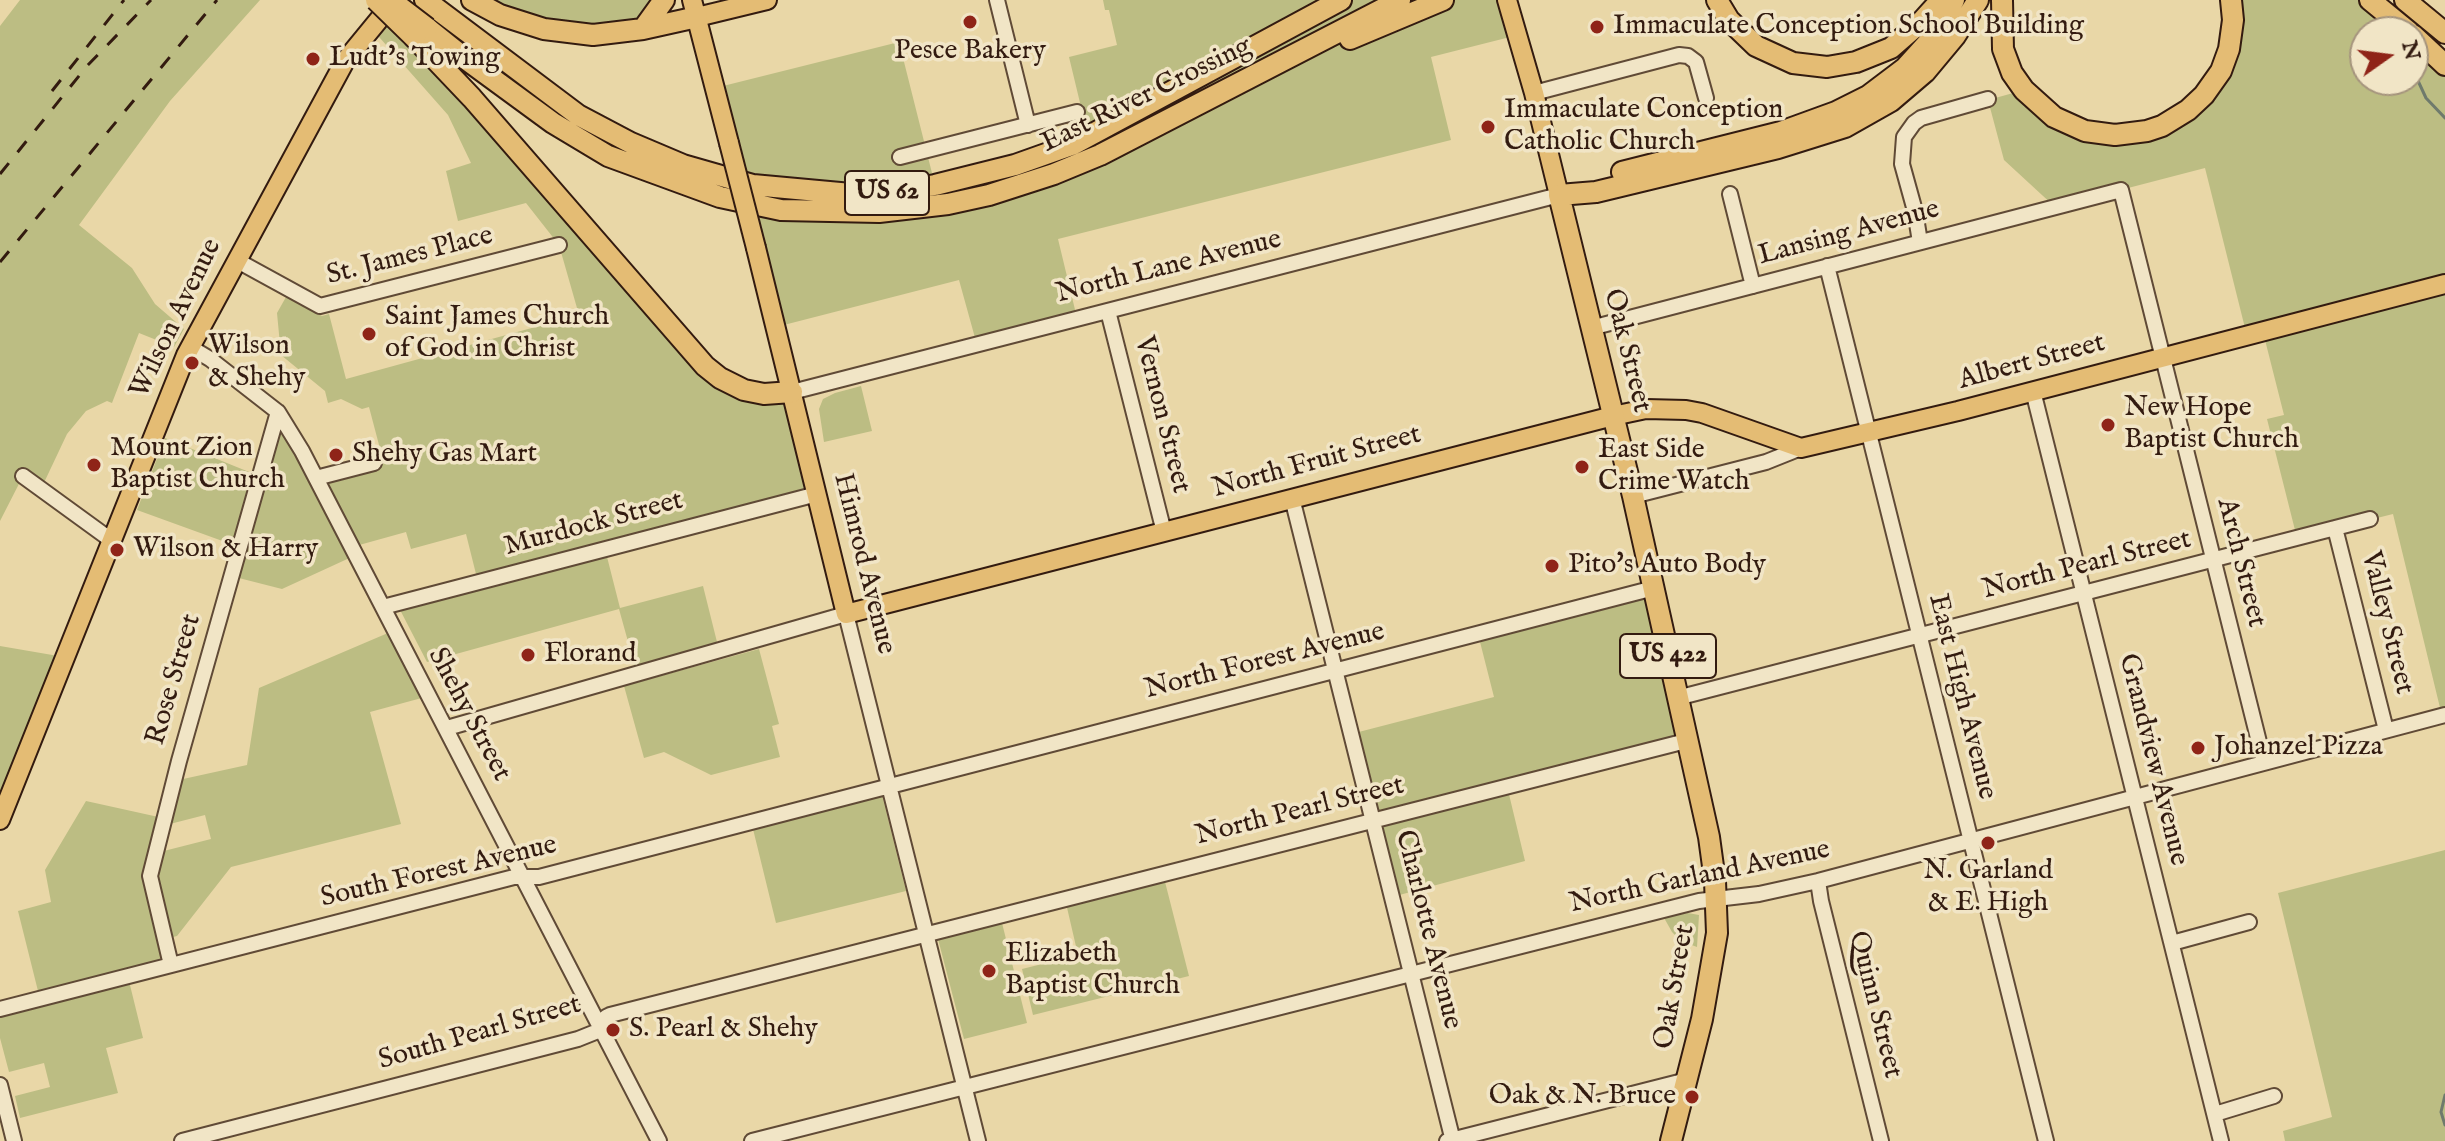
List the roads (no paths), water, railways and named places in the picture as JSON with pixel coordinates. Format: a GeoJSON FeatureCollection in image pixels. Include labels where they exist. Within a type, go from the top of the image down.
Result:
{"type":"FeatureCollection","features":[{"type":"Feature","properties":{"kind":"highway"},"geometry":{"type":"LineString","coordinates":[[376,0],[426,19],[453,76],[705,366],[744,390],[764,394],[792,392]]}},
{"type":"Feature","properties":{"kind":"highway","name":"East River Crossing"},"geometry":{"type":"LineString","coordinates":[[393,0],[578,115],[631,143],[683,165],[753,185],[851,194],[886,193],[935,185],[1015,165],[1074,144],[1341,0]]}},
{"type":"Feature","properties":{"kind":"highway"},"geometry":{"type":"LineString","coordinates":[[472,0],[500,15],[544,29],[593,35],[643,29],[694,9]]}},
{"type":"Feature","properties":{"kind":"highway"},"geometry":{"type":"LineString","coordinates":[[643,29],[664,0]]}},
{"type":"Feature","properties":{"kind":"highway","name":"East River Crossing"},"geometry":{"type":"LineString","coordinates":[[426,19],[467,60],[553,123],[608,156],[720,197],[781,210],[892,211],[989,195],[1100,155],[1400,0]]}},
{"type":"Feature","properties":{"kind":"highway"},"geometry":{"type":"LineString","coordinates":[[1210,99],[1443,0]]}},
{"type":"Feature","properties":{"kind":"highway"},"geometry":{"type":"LineString","coordinates":[[1717,0],[1729,20],[1756,46],[1793,63],[1827,67],[1856,62],[1891,48],[1941,0]]}},
{"type":"Feature","properties":{"kind":"highway"},"geometry":{"type":"LineString","coordinates":[[1559,195],[1593,179],[1781,132],[1836,112],[1868,96],[1905,68],[1935,35],[1954,0]]}},
{"type":"Feature","properties":{"kind":"highway"},"geometry":{"type":"LineString","coordinates":[[1559,195],[1610,189],[1778,148],[1845,127],[1891,101],[1925,72],[1955,36],[1978,0]]}},
{"type":"Feature","properties":{"kind":"highway"},"geometry":{"type":"LineString","coordinates":[[2002,0],[2003,49],[2012,73],[2024,90],[2054,117],[2085,131],[2115,135],[2162,126],[2188,110],[2204,95],[2221,71],[2229,49],[2233,20],[2231,0]]}},
{"type":"Feature","properties":{"kind":"highway"},"geometry":{"type":"LineString","coordinates":[[2370,0],[2389,16]]}},
{"type":"Feature","properties":{"kind":"highway"},"geometry":{"type":"LineString","coordinates":[[2405,0],[2445,33]]}},
{"type":"Feature","properties":{"kind":"highway"},"geometry":{"type":"LineString","coordinates":[[2425,0],[2445,25]]}},
{"type":"Feature","properties":{"kind":"highway"},"geometry":{"type":"LineString","coordinates":[[2429,50],[2445,65]]}},
{"type":"Feature","properties":{"kind":"highway","name":"Oak Street"},"geometry":{"type":"LineString","coordinates":[[1559,195],[1633,496],[1711,847],[1717,933],[1702,1019],[1671,1141]]}},
{"type":"Feature","properties":{"kind":"main road","name":"Wilson Avenue"},"geometry":{"type":"LineString","coordinates":[[0,820],[190,347],[345,61],[393,0]]}},
{"type":"Feature","properties":{"kind":"main road"},"geometry":{"type":"LineString","coordinates":[[694,9],[767,0]]}},
{"type":"Feature","properties":{"kind":"main road","name":"Oak Street"},"geometry":{"type":"LineString","coordinates":[[1510,8],[1559,195]]}},
{"type":"Feature","properties":{"kind":"main road","name":"Himrod Avenue"},"geometry":{"type":"LineString","coordinates":[[694,9],[846,614]]}},
{"type":"Feature","properties":{"kind":"main road","name":"Albert Street"},"geometry":{"type":"LineString","coordinates":[[1801,448],[2445,284]]}},
{"type":"Feature","properties":{"kind":"main road","name":"North Fruit Street"},"geometry":{"type":"LineString","coordinates":[[846,614],[1646,409],[1702,413],[1801,448]]}},
{"type":"Feature","properties":{"kind":"street"},"geometry":{"type":"LineString","coordinates":[[997,0],[1028,125]]}},
{"type":"Feature","properties":{"kind":"street"},"geometry":{"type":"LineString","coordinates":[[1534,93],[1679,55],[1688,56],[1696,62],[1706,98]]}},
{"type":"Feature","properties":{"kind":"street"},"geometry":{"type":"LineString","coordinates":[[1920,242],[1900,155],[1908,129],[1929,115],[1988,99]]}},
{"type":"Feature","properties":{"kind":"street"},"geometry":{"type":"LineString","coordinates":[[900,157],[1077,112]]}},
{"type":"Feature","properties":{"kind":"street","name":"Lansing Avenue"},"geometry":{"type":"LineString","coordinates":[[1591,328],[2121,190]]}},
{"type":"Feature","properties":{"kind":"street","name":"Arch Street"},"geometry":{"type":"LineString","coordinates":[[2121,190],[2264,762]]}},
{"type":"Feature","properties":{"kind":"street"},"geometry":{"type":"LineString","coordinates":[[1730,194],[1753,286]]}},
{"type":"Feature","properties":{"kind":"street","name":"North Lane Avenue"},"geometry":{"type":"LineString","coordinates":[[792,392],[1559,195]]}},
{"type":"Feature","properties":{"kind":"street","name":"St. James Place"},"geometry":{"type":"LineString","coordinates":[[236,260],[320,306],[559,245]]}},
{"type":"Feature","properties":{"kind":"street","name":"East High Avenue"},"geometry":{"type":"LineString","coordinates":[[1827,266],[2046,1141]]}},
{"type":"Feature","properties":{"kind":"street","name":"Vernon Street"},"geometry":{"type":"LineString","coordinates":[[1108,311],[1164,532]]}},
{"type":"Feature","properties":{"kind":"street","name":"Shehy Street"},"geometry":{"type":"LineString","coordinates":[[190,347],[278,412],[447,728],[659,1141]]}},
{"type":"Feature","properties":{"kind":"street","name":"Grandview Avenue"},"geometry":{"type":"LineString","coordinates":[[2033,391],[2221,1141]]}},
{"type":"Feature","properties":{"kind":"street","name":"Rose Street"},"geometry":{"type":"LineString","coordinates":[[171,965],[150,876],[278,412]]}},
{"type":"Feature","properties":{"kind":"street","name":"Albert Street"},"geometry":{"type":"LineString","coordinates":[[1633,496],[1766,462],[1801,448]]}},
{"type":"Feature","properties":{"kind":"street"},"geometry":{"type":"LineString","coordinates":[[316,478],[374,463]]}},
{"type":"Feature","properties":{"kind":"street"},"geometry":{"type":"LineString","coordinates":[[23,476],[111,540]]}},
{"type":"Feature","properties":{"kind":"street","name":"Murdock Street"},"geometry":{"type":"LineString","coordinates":[[383,607],[817,494]]}},
{"type":"Feature","properties":{"kind":"street","name":"Charlotte Avenue"},"geometry":{"type":"LineString","coordinates":[[1292,498],[1451,1140]]}},
{"type":"Feature","properties":{"kind":"street","name":"North Pearl Street"},"geometry":{"type":"LineString","coordinates":[[1677,698],[2370,519]]}},
{"type":"Feature","properties":{"kind":"street","name":"Valley Street"},"geometry":{"type":"LineString","coordinates":[[2335,528],[2386,730]]}},
{"type":"Feature","properties":{"kind":"street","name":"North Forest Avenue"},"geometry":{"type":"LineString","coordinates":[[889,786],[1654,588]]}},
{"type":"Feature","properties":{"kind":"street"},"geometry":{"type":"LineString","coordinates":[[447,728],[846,614]]}},
{"type":"Feature","properties":{"kind":"street","name":"Himrod Avenue"},"geometry":{"type":"LineString","coordinates":[[846,614],[978,1141]]}},
{"type":"Feature","properties":{"kind":"street","name":"North Garland Avenue"},"geometry":{"type":"LineString","coordinates":[[752,1141],[1699,901],[1759,894],[1818,881],[2445,715]]}},
{"type":"Feature","properties":{"kind":"street","name":"North Pearl Street"},"geometry":{"type":"LineString","coordinates":[[926,935],[1686,741]]}},
{"type":"Feature","properties":{"kind":"street","name":"South Forest Avenue"},"geometry":{"type":"LineString","coordinates":[[0,1009],[511,878],[539,877],[889,786]]}},
{"type":"Feature","properties":{"kind":"street","name":"Quinn Street"},"geometry":{"type":"LineString","coordinates":[[1818,881],[1881,1141]]}},
{"type":"Feature","properties":{"kind":"street"},"geometry":{"type":"LineString","coordinates":[[2172,943],[2249,922]]}},
{"type":"Feature","properties":{"kind":"street","name":"South Pearl Street"},"geometry":{"type":"LineString","coordinates":[[182,1141],[578,1039],[594,1034],[610,1015],[926,935]]}},
{"type":"Feature","properties":{"kind":"street"},"geometry":{"type":"LineString","coordinates":[[1451,1140],[1687,1080]]}},
{"type":"Feature","properties":{"kind":"street"},"geometry":{"type":"LineString","coordinates":[[0,1085],[14,1141]]}},
{"type":"Feature","properties":{"kind":"street"},"geometry":{"type":"LineString","coordinates":[[2215,1114],[2274,1096]]}},
{"type":"Feature","properties":{"kind":"waterway"},"geometry":{"type":"LineString","coordinates":[[2425,96],[2445,118]]}},
{"type":"Feature","properties":{"kind":"waterway"},"geometry":{"type":"LineString","coordinates":[[2445,1095],[2441,1112],[2445,1125]]}},
{"type":"Feature","properties":{"kind":"railway"},"geometry":{"type":"LineString","coordinates":[[52,91],[124,0]]}},
{"type":"Feature","properties":{"kind":"railway"},"geometry":{"type":"LineString","coordinates":[[0,174],[87,66],[151,0]]}},
{"type":"Feature","properties":{"kind":"railway"},"geometry":{"type":"LineString","coordinates":[[0,262],[217,0]]}},
{"type":"Feature","properties":{"kind":"place","name":"Pesce Bakery"},"geometry":{"type":"Point","coordinates":[970,22]}},
{"type":"Feature","properties":{"kind":"place","name":"Immaculate Conception School Building"},"geometry":{"type":"Point","coordinates":[1597,27]}},
{"type":"Feature","properties":{"kind":"place","name":"Ludt's Towing"},"geometry":{"type":"Point","coordinates":[313,59]}},
{"type":"Feature","properties":{"kind":"place","name":"Immaculate Conception Catholic Church"},"geometry":{"type":"Point","coordinates":[1488,127]}},
{"type":"Feature","properties":{"kind":"place","name":"Saint James Church of God in Christ"},"geometry":{"type":"Point","coordinates":[369,334]}},
{"type":"Feature","properties":{"kind":"place","name":"Wilson & Shehy"},"geometry":{"type":"Point","coordinates":[192,363]}},
{"type":"Feature","properties":{"kind":"place","name":"New Hope Baptist Church"},"geometry":{"type":"Point","coordinates":[2108,425]}},
{"type":"Feature","properties":{"kind":"place","name":"Shehy Gas Mart"},"geometry":{"type":"Point","coordinates":[336,455]}},
{"type":"Feature","properties":{"kind":"place","name":"Mount Zion Baptist Church"},"geometry":{"type":"Point","coordinates":[94,465]}},
{"type":"Feature","properties":{"kind":"place","name":"East Side Crime Watch"},"geometry":{"type":"Point","coordinates":[1582,467]}},
{"type":"Feature","properties":{"kind":"place","name":"Wilson & Harry"},"geometry":{"type":"Point","coordinates":[117,550]}},
{"type":"Feature","properties":{"kind":"place","name":"Pito's Auto Body"},"geometry":{"type":"Point","coordinates":[1552,566]}},
{"type":"Feature","properties":{"kind":"place","name":"Florand"},"geometry":{"type":"Point","coordinates":[528,655]}},
{"type":"Feature","properties":{"kind":"place","name":"Johanzel Pizza"},"geometry":{"type":"Point","coordinates":[2198,748]}},
{"type":"Feature","properties":{"kind":"place","name":"N. Garland & E. High"},"geometry":{"type":"Point","coordinates":[1988,843]}},
{"type":"Feature","properties":{"kind":"place","name":"Elizabeth Baptist Church"},"geometry":{"type":"Point","coordinates":[989,971]}},
{"type":"Feature","properties":{"kind":"place","name":"S. Pearl & Shehy"},"geometry":{"type":"Point","coordinates":[613,1030]}},
{"type":"Feature","properties":{"kind":"place","name":"Oak & N. Bruce"},"geometry":{"type":"Point","coordinates":[1692,1097]}}]}
